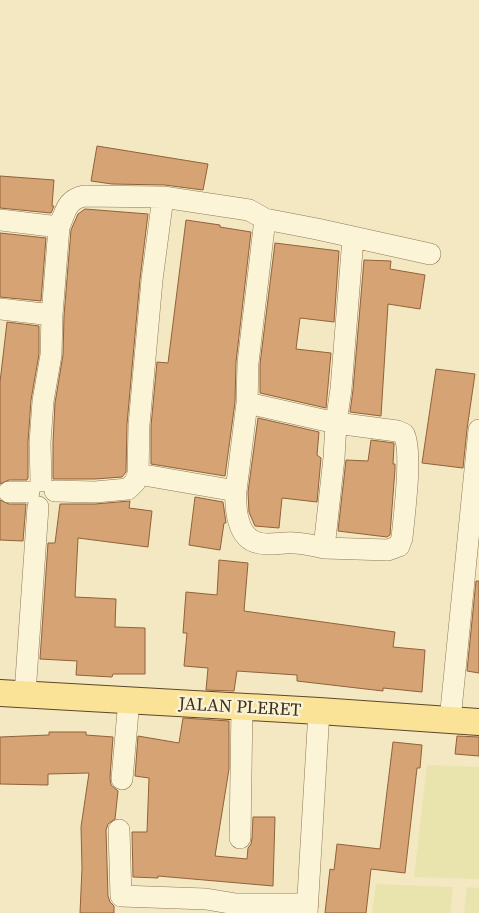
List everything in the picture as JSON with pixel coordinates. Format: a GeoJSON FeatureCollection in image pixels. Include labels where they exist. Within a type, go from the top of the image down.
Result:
{"type":"FeatureCollection","features":[{"type":"Feature","properties":{"kind":"main road","name":"JALAN PLERET"},"geometry":{"type":"LineString","coordinates":[[12,694],[242,708],[319,710],[479,722]]}},
{"type":"Feature","properties":{"kind":"street"},"geometry":{"type":"LineString","coordinates":[[12,694],[40,444],[43,401],[51,355],[59,227],[70,202],[75,198],[84,196],[163,197],[249,210],[265,219],[430,254]]}},
{"type":"Feature","properties":{"kind":"street"},"geometry":{"type":"LineString","coordinates":[[34,493],[95,492],[128,489],[138,474],[140,415],[152,280],[163,197]]}},
{"type":"Feature","properties":{"kind":"street"},"geometry":{"type":"LineString","coordinates":[[247,403],[336,423],[397,431],[404,434],[408,441],[407,479],[402,538],[399,546],[388,550],[324,548],[296,542],[260,544],[251,541],[240,526],[235,502],[247,403],[248,363],[265,219]]}},
{"type":"Feature","properties":{"kind":"street"},"geometry":{"type":"LineString","coordinates":[[0,220],[59,227]]}},
{"type":"Feature","properties":{"kind":"street"},"geometry":{"type":"LineString","coordinates":[[324,548],[336,423],[342,389],[353,238]]}},
{"type":"Feature","properties":{"kind":"street"},"geometry":{"type":"LineString","coordinates":[[0,309],[52,315]]}},
{"type":"Feature","properties":{"kind":"street"},"geometry":{"type":"LineString","coordinates":[[450,720],[479,430]]}},
{"type":"Feature","properties":{"kind":"street"},"geometry":{"type":"LineString","coordinates":[[138,474],[236,491]]}},
{"type":"Feature","properties":{"kind":"street"},"geometry":{"type":"LineString","coordinates":[[122,779],[129,700]]}},
{"type":"Feature","properties":{"kind":"street"},"geometry":{"type":"LineString","coordinates":[[240,838],[242,708]]}},
{"type":"Feature","properties":{"kind":"street"},"geometry":{"type":"LineString","coordinates":[[120,830],[120,905],[206,906],[236,904],[307,909],[319,710]]}},
{"type":"Feature","properties":{"kind":"shaded area"},"geometry":{"type":"Polygon","coordinates":[[[427,765],[479,767],[479,879],[414,877],[427,765]]]}},
{"type":"Feature","properties":{"kind":"shaded area"},"geometry":{"type":"Polygon","coordinates":[[[376,884],[453,887],[450,913],[372,913],[376,884]]]}},
{"type":"Feature","properties":{"kind":"shaded area"},"geometry":{"type":"Polygon","coordinates":[[[467,887],[479,888],[479,913],[464,913],[467,887]]]}},
{"type":"Feature","properties":{"kind":"building"},"geometry":{"type":"Polygon","coordinates":[[[97,146],[208,164],[203,190],[165,185],[112,184],[91,181],[97,146]]]}},
{"type":"Feature","properties":{"kind":"building"},"geometry":{"type":"Polygon","coordinates":[[[0,176],[54,180],[52,206],[54,206],[51,213],[0,208],[0,176]]]}},
{"type":"Feature","properties":{"kind":"building"},"geometry":{"type":"Polygon","coordinates":[[[85,209],[148,214],[127,424],[126,472],[122,477],[53,479],[55,403],[63,355],[71,230],[78,214],[85,209]]]}},
{"type":"Feature","properties":{"kind":"building"},"geometry":{"type":"Polygon","coordinates":[[[186,220],[251,232],[236,362],[235,402],[225,476],[151,464],[151,426],[157,362],[168,363],[186,220]]]}},
{"type":"Feature","properties":{"kind":"building"},"geometry":{"type":"Polygon","coordinates":[[[0,233],[46,238],[41,301],[0,297],[0,233]]]}},
{"type":"Feature","properties":{"kind":"building"},"geometry":{"type":"Polygon","coordinates":[[[275,243],[339,251],[334,322],[300,318],[296,349],[331,353],[326,408],[260,393],[260,364],[275,243]]]}},
{"type":"Feature","properties":{"kind":"building"},"geometry":{"type":"Polygon","coordinates":[[[364,260],[391,261],[390,269],[425,275],[420,309],[388,304],[381,416],[350,412],[364,260]]]}},
{"type":"Feature","properties":{"kind":"building"},"geometry":{"type":"Polygon","coordinates":[[[7,322],[39,326],[39,354],[31,400],[28,478],[27,480],[9,480],[0,484],[0,382],[7,322]]]}},
{"type":"Feature","properties":{"kind":"building"},"geometry":{"type":"Polygon","coordinates":[[[436,369],[475,374],[463,468],[422,463],[436,369]]]}},
{"type":"Feature","properties":{"kind":"building"},"geometry":{"type":"Polygon","coordinates":[[[258,418],[319,432],[317,455],[321,458],[317,502],[282,498],[279,528],[255,526],[249,512],[248,492],[258,418]]]}},
{"type":"Feature","properties":{"kind":"building"},"geometry":{"type":"Polygon","coordinates":[[[371,440],[394,443],[393,464],[395,464],[395,469],[390,535],[387,537],[338,531],[346,460],[368,461],[371,440]]]}},
{"type":"Feature","properties":{"kind":"building"},"geometry":{"type":"Polygon","coordinates":[[[195,497],[223,502],[226,523],[224,523],[220,550],[189,545],[195,497]]]}},
{"type":"Feature","properties":{"kind":"building"},"geometry":{"type":"Polygon","coordinates":[[[0,500],[9,504],[26,504],[23,541],[0,540],[0,500]]]}},
{"type":"Feature","properties":{"kind":"building"},"geometry":{"type":"Polygon","coordinates":[[[130,501],[129,508],[152,511],[148,547],[78,538],[75,597],[116,599],[115,627],[145,628],[145,674],[113,674],[112,677],[76,675],[77,661],[40,659],[48,543],[55,543],[60,504],[130,501]]]}},
{"type":"Feature","properties":{"kind":"building"},"geometry":{"type":"Polygon","coordinates":[[[219,560],[248,563],[244,611],[395,632],[393,647],[425,650],[422,692],[383,688],[383,691],[297,681],[297,675],[237,671],[234,691],[206,690],[208,668],[184,666],[187,633],[183,633],[186,592],[217,595],[219,560]]]}},
{"type":"Feature","properties":{"kind":"building"},"geometry":{"type":"Polygon","coordinates":[[[476,581],[479,581],[479,673],[467,671],[476,581]]]}},
{"type":"Feature","properties":{"kind":"building"},"geometry":{"type":"Polygon","coordinates":[[[183,718],[229,721],[229,769],[215,856],[247,859],[248,848],[252,838],[253,817],[275,817],[273,886],[158,876],[158,878],[133,877],[132,832],[147,832],[149,778],[135,776],[138,736],[179,743],[183,718]]]}},
{"type":"Feature","properties":{"kind":"building"},"geometry":{"type":"Polygon","coordinates":[[[49,732],[86,732],[86,735],[113,737],[110,778],[111,785],[118,791],[115,819],[108,824],[106,830],[108,896],[114,906],[114,913],[80,913],[81,827],[89,773],[48,774],[48,785],[0,784],[0,737],[49,735],[49,732]]]}},
{"type":"Feature","properties":{"kind":"building"},"geometry":{"type":"Polygon","coordinates":[[[457,736],[479,737],[479,756],[455,754],[457,736]]]}},
{"type":"Feature","properties":{"kind":"building"},"geometry":{"type":"Polygon","coordinates":[[[393,742],[422,745],[420,768],[417,768],[405,873],[371,869],[366,913],[325,913],[330,869],[334,870],[337,844],[380,849],[393,742]]]}}]}
